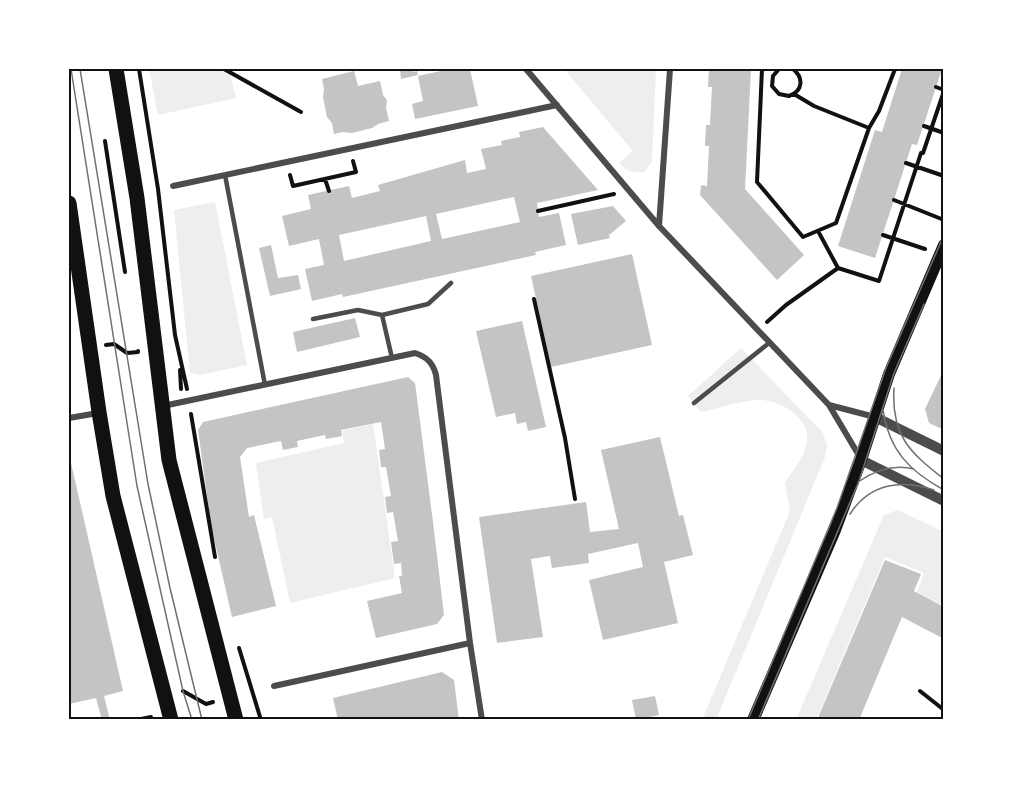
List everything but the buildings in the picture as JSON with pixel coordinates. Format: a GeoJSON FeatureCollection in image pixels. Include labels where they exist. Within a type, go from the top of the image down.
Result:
{"type":"FeatureCollection","features":[{"type":"Feature","properties":{"kind":"main road"},"geometry":{"type":"LineString","coordinates":[[116,69],[137,198],[169,460],[236,720]]}},
{"type":"Feature","properties":{"kind":"main road"},"geometry":{"type":"LineString","coordinates":[[69,203],[113,496],[171,720]]}},
{"type":"Feature","properties":{"kind":"main road"},"geometry":{"type":"LineString","coordinates":[[753,720],[835,530],[895,359],[942,250]]}},
{"type":"Feature","properties":{"kind":"street"},"geometry":{"type":"LineString","coordinates":[[526,69],[659,226],[829,405],[861,460],[944,501]]}},
{"type":"Feature","properties":{"kind":"street"},"geometry":{"type":"LineString","coordinates":[[659,226],[670,69]]}},
{"type":"Feature","properties":{"kind":"street"},"geometry":{"type":"LineString","coordinates":[[173,186],[557,105]]}},
{"type":"Feature","properties":{"kind":"street"},"geometry":{"type":"LineString","coordinates":[[162,406],[415,353],[428,360],[434,366],[436,375],[482,720]]}},
{"type":"Feature","properties":{"kind":"street"},"geometry":{"type":"LineString","coordinates":[[829,405],[875,417],[944,451]]}},
{"type":"Feature","properties":{"kind":"street"},"geometry":{"type":"LineString","coordinates":[[69,418],[99,412]]}},
{"type":"Feature","properties":{"kind":"street"},"geometry":{"type":"LineString","coordinates":[[274,686],[470,643]]}},
{"type":"Feature","properties":{"kind":"lane"},"geometry":{"type":"LineString","coordinates":[[225,175],[266,385]]}},
{"type":"Feature","properties":{"kind":"lane"},"geometry":{"type":"LineString","coordinates":[[313,319],[358,310],[382,315],[428,304],[451,283]]}},
{"type":"Feature","properties":{"kind":"lane"},"geometry":{"type":"LineString","coordinates":[[382,315],[392,358]]}},
{"type":"Feature","properties":{"kind":"lane"},"geometry":{"type":"LineString","coordinates":[[694,404],[769,343]]}},
{"type":"Feature","properties":{"kind":"path"},"geometry":{"type":"LineString","coordinates":[[140,69],[158,189],[175,335],[189,401],[210,528]]}},
{"type":"Feature","properties":{"kind":"path"},"geometry":{"type":"LineString","coordinates":[[224,69],[301,112]]}},
{"type":"Feature","properties":{"kind":"path"},"geometry":{"type":"LineString","coordinates":[[762,69],[757,182],[803,237],[836,223],[869,128],[879,111],[895,69]]}},
{"type":"Feature","properties":{"kind":"path"},"geometry":{"type":"LineString","coordinates":[[779,69],[773,76],[772,86],[775,91],[783,96],[794,94],[814,106],[869,128]]}},
{"type":"Feature","properties":{"kind":"path"},"geometry":{"type":"LineString","coordinates":[[793,69],[798,73],[801,83],[794,94]]}},
{"type":"Feature","properties":{"kind":"path"},"geometry":{"type":"LineString","coordinates":[[761,87],[772,86]]}},
{"type":"Feature","properties":{"kind":"path"},"geometry":{"type":"LineString","coordinates":[[818,231],[838,268],[879,280],[916,166],[932,128],[944,90],[936,87]]}},
{"type":"Feature","properties":{"kind":"path"},"geometry":{"type":"LineString","coordinates":[[924,126],[944,133]]}},
{"type":"Feature","properties":{"kind":"path"},"geometry":{"type":"LineString","coordinates":[[105,141],[127,281]]}},
{"type":"Feature","properties":{"kind":"path"},"geometry":{"type":"LineString","coordinates":[[906,163],[944,176]]}},
{"type":"Feature","properties":{"kind":"path"},"geometry":{"type":"LineString","coordinates":[[293,186],[356,172]]}},
{"type":"Feature","properties":{"kind":"path"},"geometry":{"type":"LineString","coordinates":[[326,179],[328,191]]}},
{"type":"Feature","properties":{"kind":"path"},"geometry":{"type":"LineString","coordinates":[[538,211],[629,191]]}},
{"type":"Feature","properties":{"kind":"path"},"geometry":{"type":"LineString","coordinates":[[894,200],[944,220]]}},
{"type":"Feature","properties":{"kind":"path"},"geometry":{"type":"LineString","coordinates":[[883,235],[942,250]]}},
{"type":"Feature","properties":{"kind":"path"},"geometry":{"type":"LineString","coordinates":[[758,331],[786,305],[838,268]]}},
{"type":"Feature","properties":{"kind":"path"},"geometry":{"type":"LineString","coordinates":[[534,298],[565,438],[575,499]]}},
{"type":"Feature","properties":{"kind":"path"},"geometry":{"type":"LineString","coordinates":[[106,351],[105,345],[114,344],[127,353],[138,352],[137,346]]}},
{"type":"Feature","properties":{"kind":"path"},"geometry":{"type":"LineString","coordinates":[[176,692],[183,691],[206,704],[215,702],[212,691]]}},
{"type":"Feature","properties":{"kind":"path"},"geometry":{"type":"LineString","coordinates":[[920,691],[944,710]]}},
{"type":"Feature","properties":{"kind":"path"},"geometry":{"type":"LineString","coordinates":[[253,692],[261,720]]}},
{"type":"Feature","properties":{"kind":"path"},"geometry":{"type":"LineString","coordinates":[[136,720],[151,717]]}},
{"type":"Feature","properties":{"kind":"shaded area"},"geometry":{"type":"Polygon","coordinates":[[[149,69],[229,69],[236,98],[158,115],[149,69]]]}},
{"type":"Feature","properties":{"kind":"shaded area"},"geometry":{"type":"Polygon","coordinates":[[[564,69],[656,69],[652,162],[644,172],[630,171],[619,163],[633,151],[564,69]]]}},
{"type":"Feature","properties":{"kind":"shaded area"},"geometry":{"type":"Polygon","coordinates":[[[215,202],[247,365],[200,375],[190,373],[174,210],[215,202]]]}},
{"type":"Feature","properties":{"kind":"shaded area"},"geometry":{"type":"Polygon","coordinates":[[[741,348],[823,433],[827,446],[825,457],[716,720],[702,720],[790,511],[785,483],[801,458],[807,442],[807,433],[798,417],[774,402],[756,400],[701,412],[688,396],[741,348]]]}},
{"type":"Feature","properties":{"kind":"shaded area"},"geometry":{"type":"Polygon","coordinates":[[[373,424],[395,578],[290,603],[272,517],[264,519],[256,463],[344,443],[342,431],[373,424]]]}},
{"type":"Feature","properties":{"kind":"shaded area"},"geometry":{"type":"Polygon","coordinates":[[[898,510],[944,532],[944,606],[917,592],[924,573],[885,557],[816,720],[796,720],[884,515],[898,510]]]}},
{"type":"Feature","properties":{"kind":"tram line"},"geometry":{"type":"LineString","coordinates":[[71,69],[137,486],[183,691],[192,720]]}},
{"type":"Feature","properties":{"kind":"tram line"},"geometry":{"type":"LineString","coordinates":[[80,69],[148,484],[202,720]]}},
{"type":"Feature","properties":{"kind":"tram line"},"geometry":{"type":"LineString","coordinates":[[748,720],[837,508],[886,368],[944,235]]}},
{"type":"Feature","properties":{"kind":"tram line"},"geometry":{"type":"LineString","coordinates":[[758,720],[859,481],[894,373],[924,304]]}},
{"type":"Feature","properties":{"kind":"tram line"},"geometry":{"type":"LineString","coordinates":[[894,388],[896,418],[905,441],[921,460],[944,479]]}},
{"type":"Feature","properties":{"kind":"tram line"},"geometry":{"type":"LineString","coordinates":[[883,410],[890,437],[903,458],[921,475],[944,490]]}},
{"type":"Feature","properties":{"kind":"tram line"},"geometry":{"type":"LineString","coordinates":[[858,482],[885,469],[899,467],[914,469]]}},
{"type":"Feature","properties":{"kind":"tram line"},"geometry":{"type":"LineString","coordinates":[[850,514],[867,496],[888,486],[910,485],[934,490]]}}]}
